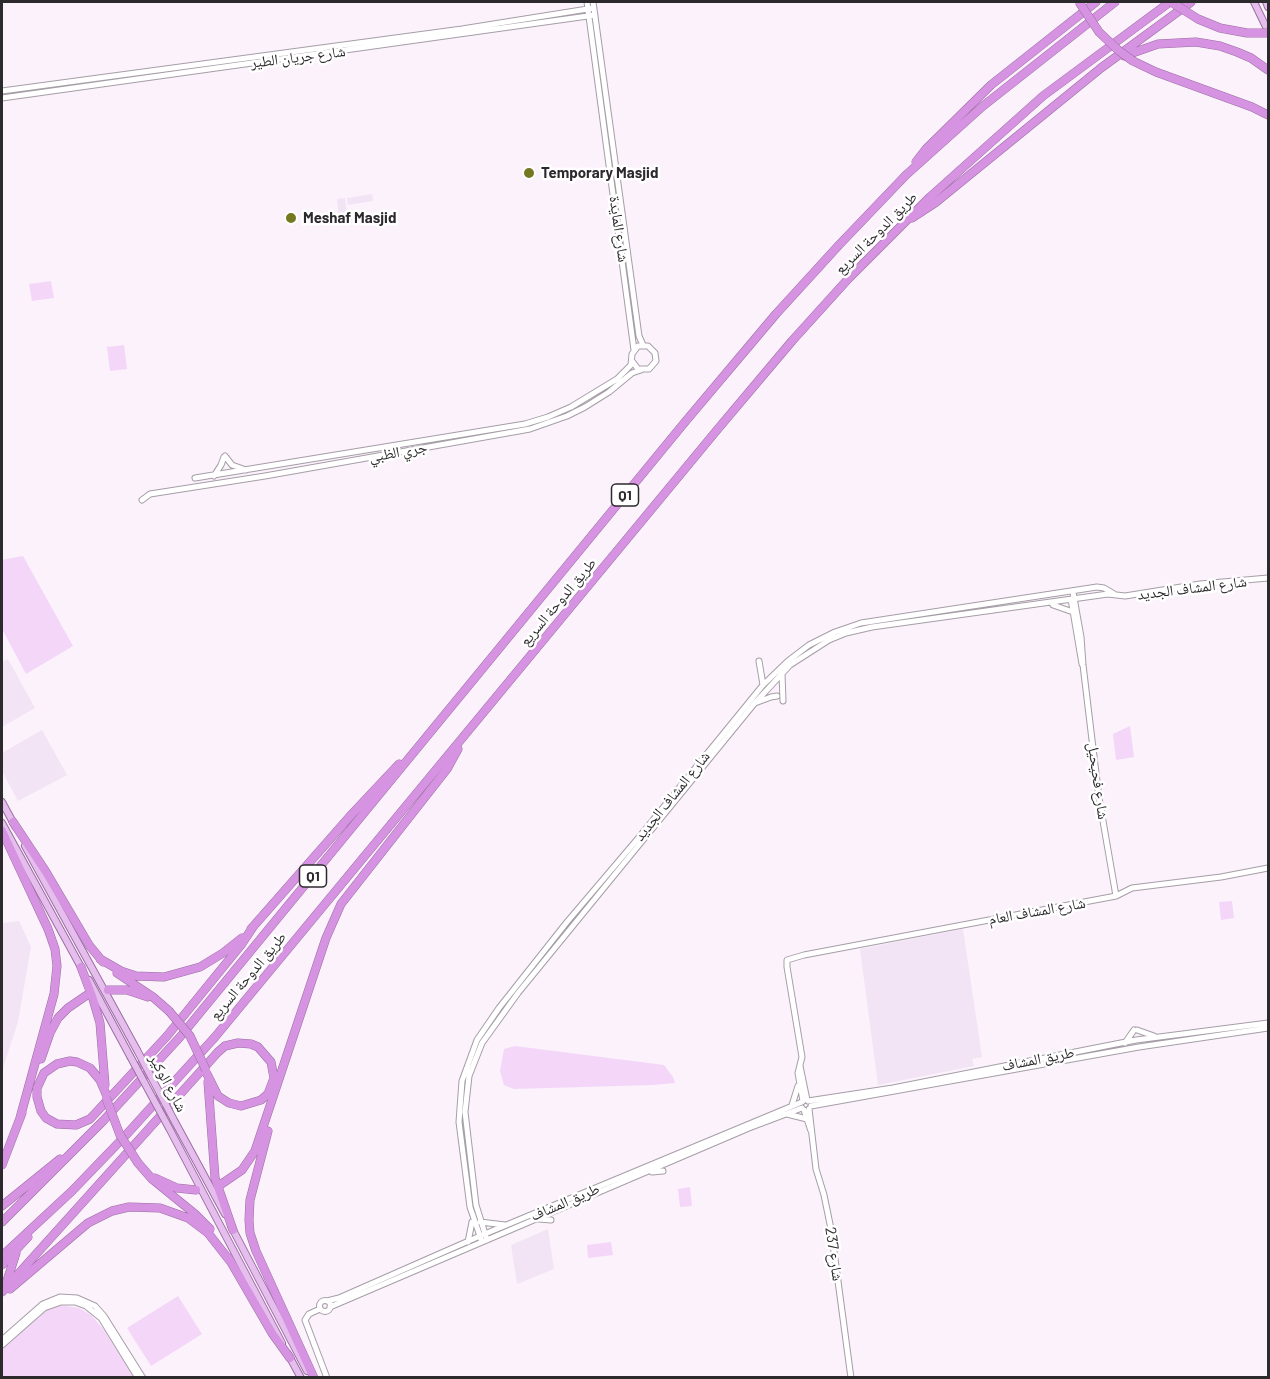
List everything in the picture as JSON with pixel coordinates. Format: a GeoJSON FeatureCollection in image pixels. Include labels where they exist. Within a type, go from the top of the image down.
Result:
{"type":"FeatureCollection","features":[{"type":"Feature","properties":{"kind":"highway"},"geometry":{"type":"LineString","coordinates":[[1079,2],[1099,32],[1133,61],[1163,75],[1252,106],[1269,115]]}},
{"type":"Feature","properties":{"kind":"highway"},"geometry":{"type":"LineString","coordinates":[[906,175],[926,148],[991,85],[1096,2]]}},
{"type":"Feature","properties":{"kind":"highway","name":"طريق الدوحة السريع"},"geometry":{"type":"LineString","coordinates":[[2,1222],[180,1037],[776,314],[906,175],[982,106],[1115,2]]}},
{"type":"Feature","properties":{"kind":"highway"},"geometry":{"type":"LineString","coordinates":[[1171,2],[1191,15],[1220,27],[1247,33],[1269,32]]}},
{"type":"Feature","properties":{"kind":"highway","name":"طريق الدوحة السريع"},"geometry":{"type":"LineString","coordinates":[[2,1256],[49,1213],[126,1135],[215,1037],[792,341],[903,223],[977,154],[1044,96],[1171,2]]}},
{"type":"Feature","properties":{"kind":"highway"},"geometry":{"type":"LineString","coordinates":[[903,223],[935,203],[1095,74],[1191,2]]}},
{"type":"Feature","properties":{"kind":"highway"},"geometry":{"type":"LineString","coordinates":[[1095,74],[1123,56],[1139,49],[1165,42],[1181,41],[1204,42],[1229,48],[1251,58],[1269,70]]}},
{"type":"Feature","properties":{"kind":"highway"},"geometry":{"type":"LineString","coordinates":[[220,1185],[236,1176],[252,1157],[335,915],[350,891],[447,769],[461,740]]}},
{"type":"Feature","properties":{"kind":"highway"},"geometry":{"type":"LineString","coordinates":[[290,1358],[272,1333],[218,1241],[203,1222],[140,1166],[120,1135],[106,1096],[100,1080],[90,1068],[70,1061],[57,1064],[44,1073],[37,1088],[41,1111],[46,1118],[57,1124],[76,1125],[90,1119],[167,1036],[253,927],[382,780],[416,750]]}},
{"type":"Feature","properties":{"kind":"highway"},"geometry":{"type":"LineString","coordinates":[[3,1292],[218,1052],[225,1046],[238,1043],[258,1047],[271,1062],[274,1078],[268,1094],[249,1106],[229,1103],[218,1096],[206,1072],[190,1036],[170,1011],[100,959],[13,822]]}},
{"type":"Feature","properties":{"kind":"highway"},"geometry":{"type":"LineString","coordinates":[[2,831],[48,929],[55,949],[57,966],[54,994],[20,1118]]}},
{"type":"Feature","properties":{"kind":"highway"},"geometry":{"type":"LineString","coordinates":[[100,959],[121,971],[136,976],[153,978],[175,976],[214,960],[253,927]]}},
{"type":"Feature","properties":{"kind":"highway"},"geometry":{"type":"LineString","coordinates":[[81,967],[100,1023],[106,1096]]}},
{"type":"Feature","properties":{"kind":"highway"},"geometry":{"type":"LineString","coordinates":[[108,990],[134,992],[160,1003]]}},
{"type":"Feature","properties":{"kind":"highway"},"geometry":{"type":"LineString","coordinates":[[2,1165],[54,1024],[68,1008],[87,995]]}},
{"type":"Feature","properties":{"kind":"highway"},"geometry":{"type":"LineString","coordinates":[[206,1072],[215,1178],[233,1230]]}},
{"type":"Feature","properties":{"kind":"highway"},"geometry":{"type":"LineString","coordinates":[[278,1086],[250,1200],[250,1233],[312,1377]]}},
{"type":"Feature","properties":{"kind":"highway"},"geometry":{"type":"LineString","coordinates":[[2,1206],[80,1143]]}},
{"type":"Feature","properties":{"kind":"highway"},"geometry":{"type":"LineString","coordinates":[[140,1166],[170,1185],[196,1190]]}},
{"type":"Feature","properties":{"kind":"highway"},"geometry":{"type":"LineString","coordinates":[[3,1292],[88,1223],[121,1208],[142,1206],[160,1208],[188,1218],[208,1233],[230,1261]]}},
{"type":"Feature","properties":{"kind":"highway"},"geometry":{"type":"LineString","coordinates":[[2,1265],[49,1213]]}},
{"type":"Feature","properties":{"kind":"highway"},"geometry":{"type":"LineString","coordinates":[[3,1292],[17,1250]]}},
{"type":"Feature","properties":{"kind":"main road"},"geometry":{"type":"LineString","coordinates":[[1254,2],[1269,32]]}},
{"type":"Feature","properties":{"kind":"main road"},"geometry":{"type":"LineString","coordinates":[[1266,2],[1269,7]]}},
{"type":"Feature","properties":{"kind":"main road","name":"شارع الوكير"},"geometry":{"type":"LineString","coordinates":[[2,802],[312,1377]]}},
{"type":"Feature","properties":{"kind":"main road","name":"شارع الوكير"},"geometry":{"type":"LineString","coordinates":[[2,823],[169,1128],[301,1377]]}},
{"type":"Feature","properties":{"kind":"street","name":"شارع المايدة"},"geometry":{"type":"LineString","coordinates":[[587,2],[592,6],[598,83],[634,350]]}},
{"type":"Feature","properties":{"kind":"street","name":"شارع جريان الطير"},"geometry":{"type":"LineString","coordinates":[[2,91],[119,73],[483,26],[571,12],[592,6]]}},
{"type":"Feature","properties":{"kind":"street"},"geometry":{"type":"LineString","coordinates":[[563,10],[571,12]]}},
{"type":"Feature","properties":{"kind":"street","name":"شارع المايدة"},"geometry":{"type":"LineString","coordinates":[[592,16],[639,336],[643,345]]}},
{"type":"Feature","properties":{"kind":"street","name":"شارع جريان الطير"},"geometry":{"type":"LineString","coordinates":[[2,98],[380,48],[592,16]]}},
{"type":"Feature","properties":{"kind":"street"},"geometry":{"type":"LineString","coordinates":[[547,27],[556,21]]}},
{"type":"Feature","properties":{"kind":"street"},"geometry":{"type":"LineString","coordinates":[[313,49],[314,56]]}},
{"type":"Feature","properties":{"kind":"street"},"geometry":{"type":"LineString","coordinates":[[595,90],[598,83]]}},
{"type":"Feature","properties":{"kind":"street"},"geometry":{"type":"LineString","coordinates":[[606,168],[611,174]]}},
{"type":"Feature","properties":{"kind":"street"},"geometry":{"type":"LineString","coordinates":[[643,345],[653,349],[656,358],[651,368],[641,370],[632,361],[634,350],[643,345]]}},
{"type":"Feature","properties":{"kind":"street","name":"جري الظبي"},"geometry":{"type":"LineString","coordinates":[[195,478],[525,424],[555,414],[599,392],[623,374],[632,361]]}},
{"type":"Feature","properties":{"kind":"street","name":"جري الظبي"},"geometry":{"type":"LineString","coordinates":[[142,500],[150,494],[538,427],[567,416],[609,392],[632,373],[641,370]]}},
{"type":"Feature","properties":{"kind":"street"},"geometry":{"type":"LineString","coordinates":[[525,424],[531,418]]}},
{"type":"Feature","properties":{"kind":"street"},"geometry":{"type":"LineString","coordinates":[[509,438],[516,432]]}},
{"type":"Feature","properties":{"kind":"street"},"geometry":{"type":"LineString","coordinates":[[452,433],[459,436]]}},
{"type":"Feature","properties":{"kind":"street"},"geometry":{"type":"LineString","coordinates":[[370,451],[377,445]]}},
{"type":"Feature","properties":{"kind":"street"},"geometry":{"type":"LineString","coordinates":[[437,446],[447,449]]}},
{"type":"Feature","properties":{"kind":"street"},"geometry":{"type":"LineString","coordinates":[[214,476],[224,456],[232,465],[247,470]]}},
{"type":"Feature","properties":{"kind":"street","name":"شارع المشاف الجديد"},"geometry":{"type":"LineString","coordinates":[[484,1238],[476,1205],[465,1112],[471,1068],[482,1043],[518,993],[754,704],[782,673],[813,649],[846,633],[872,627],[1085,598],[1125,596],[1200,584],[1269,578]]}},
{"type":"Feature","properties":{"kind":"street","name":"شارع المشاف الجديد"},"geometry":{"type":"LineString","coordinates":[[484,1238],[472,1217],[460,1133],[459,1107],[465,1070],[477,1040],[499,1008],[567,922],[763,685],[802,649],[835,632],[870,621],[1099,587],[1115,595]]}},
{"type":"Feature","properties":{"kind":"street","name":"شارع فحيحيل"},"geometry":{"type":"LineString","coordinates":[[1071,592],[1079,655],[1083,665],[1099,798],[1116,896]]}},
{"type":"Feature","properties":{"kind":"street"},"geometry":{"type":"LineString","coordinates":[[1049,603],[1075,611],[1085,598]]}},
{"type":"Feature","properties":{"kind":"street"},"geometry":{"type":"LineString","coordinates":[[926,620],[948,615],[952,610]]}},
{"type":"Feature","properties":{"kind":"street"},"geometry":{"type":"LineString","coordinates":[[759,661],[763,685]]}},
{"type":"Feature","properties":{"kind":"street"},"geometry":{"type":"LineString","coordinates":[[782,673],[783,701]]}},
{"type":"Feature","properties":{"kind":"street"},"geometry":{"type":"LineString","coordinates":[[754,704],[777,696]]}},
{"type":"Feature","properties":{"kind":"street","name":"شارع المشاف العام"},"geometry":{"type":"LineString","coordinates":[[804,955],[1116,896],[1132,888],[1227,876],[1269,868]]}},
{"type":"Feature","properties":{"kind":"street","name":"شارع 237"},"geometry":{"type":"LineString","coordinates":[[804,955],[787,960],[787,967],[802,1058],[798,1071],[799,1081],[806,1105]]}},
{"type":"Feature","properties":{"kind":"street","name":"طريق المشاف"},"geometry":{"type":"LineString","coordinates":[[327,1300],[339,1298],[468,1242],[537,1219],[806,1105],[1125,1042],[1269,1023]]}},
{"type":"Feature","properties":{"kind":"street","name":"طريق المشاف"},"geometry":{"type":"LineString","coordinates":[[820,1102],[1177,1041],[1269,1028]]}},
{"type":"Feature","properties":{"kind":"street"},"geometry":{"type":"LineString","coordinates":[[1125,1042],[1136,1030],[1158,1037]]}},
{"type":"Feature","properties":{"kind":"street"},"geometry":{"type":"LineString","coordinates":[[1177,1041],[1185,1046]]}},
{"type":"Feature","properties":{"kind":"street","name":"شارع 237"},"geometry":{"type":"LineString","coordinates":[[800,1066],[816,1169],[831,1229],[851,1377]]}},
{"type":"Feature","properties":{"kind":"street"},"geometry":{"type":"LineString","coordinates":[[792,1105],[799,1081]]}},
{"type":"Feature","properties":{"kind":"street"},"geometry":{"type":"LineString","coordinates":[[785,1113],[809,1122],[820,1102],[805,1092]]}},
{"type":"Feature","properties":{"kind":"street","name":"طريق المشاف"},"geometry":{"type":"LineString","coordinates":[[320,1309],[326,1311],[330,1307],[427,1265],[507,1225],[792,1105],[806,1105]]}},
{"type":"Feature","properties":{"kind":"street"},"geometry":{"type":"LineString","coordinates":[[684,1161],[692,1153]]}},
{"type":"Feature","properties":{"kind":"street"},"geometry":{"type":"LineString","coordinates":[[648,1172],[663,1171]]}},
{"type":"Feature","properties":{"kind":"street"},"geometry":{"type":"LineString","coordinates":[[572,1211],[578,1202]]}},
{"type":"Feature","properties":{"kind":"street"},"geometry":{"type":"LineString","coordinates":[[468,1242],[472,1217]]}},
{"type":"Feature","properties":{"kind":"street"},"geometry":{"type":"LineString","coordinates":[[537,1219],[551,1220]]}},
{"type":"Feature","properties":{"kind":"street"},"geometry":{"type":"LineString","coordinates":[[480,1222],[507,1225]]}},
{"type":"Feature","properties":{"kind":"street"},"geometry":{"type":"LineString","coordinates":[[419,1274],[427,1265]]}},
{"type":"Feature","properties":{"kind":"street"},"geometry":{"type":"LineString","coordinates":[[2,1340],[43,1304],[60,1297],[77,1298],[95,1306],[104,1316],[144,1377]]}},
{"type":"Feature","properties":{"kind":"street"},"geometry":{"type":"LineString","coordinates":[[327,1377],[305,1320],[307,1315],[320,1309],[320,1302],[327,1300],[330,1307]]}},
{"type":"Feature","properties":{"kind":"street"},"geometry":{"type":"LineString","coordinates":[[2,1345],[50,1305],[65,1302],[80,1304],[92,1310],[100,1318],[138,1377]]}},
{"type":"Feature","properties":{"kind":"shaded area"},"geometry":{"type":"Polygon","coordinates":[[[372,194],[373,201],[348,205],[347,198],[372,194]]]}},
{"type":"Feature","properties":{"kind":"shaded area"},"geometry":{"type":"Polygon","coordinates":[[[345,198],[347,216],[339,217],[337,199],[345,198]]]}},
{"type":"Feature","properties":{"kind":"shaded area"},"geometry":{"type":"Polygon","coordinates":[[[374,214],[375,219],[349,223],[348,218],[374,214]]]}},
{"type":"Feature","properties":{"kind":"shaded area"},"geometry":{"type":"Polygon","coordinates":[[[51,281],[54,298],[32,301],[29,284],[51,281]]]}},
{"type":"Feature","properties":{"kind":"shaded area"},"geometry":{"type":"Polygon","coordinates":[[[124,345],[127,369],[110,371],[107,347],[124,345]]]}},
{"type":"Feature","properties":{"kind":"shaded area"},"geometry":{"type":"Polygon","coordinates":[[[23,556],[73,646],[26,674],[2,629],[2,560],[23,556]]]}},
{"type":"Feature","properties":{"kind":"shaded area"},"geometry":{"type":"Polygon","coordinates":[[[8,659],[35,708],[2,727],[2,662],[8,659]]]}},
{"type":"Feature","properties":{"kind":"shaded area"},"geometry":{"type":"Polygon","coordinates":[[[1130,726],[1134,757],[1116,760],[1113,734],[1130,726]]]}},
{"type":"Feature","properties":{"kind":"shaded area"},"geometry":{"type":"Polygon","coordinates":[[[42,730],[67,775],[18,801],[2,771],[2,753],[42,730]]]}},
{"type":"Feature","properties":{"kind":"shaded area"},"geometry":{"type":"Polygon","coordinates":[[[1232,901],[1234,918],[1221,920],[1219,902],[1232,901]]]}},
{"type":"Feature","properties":{"kind":"shaded area"},"geometry":{"type":"Polygon","coordinates":[[[19,921],[31,947],[18,1022],[2,1071],[2,923],[19,921]]]}},
{"type":"Feature","properties":{"kind":"shaded area"},"geometry":{"type":"Polygon","coordinates":[[[963,929],[982,1057],[972,1059],[974,1066],[878,1085],[860,949],[963,929]]]}},
{"type":"Feature","properties":{"kind":"shaded area"},"geometry":{"type":"Polygon","coordinates":[[[515,1046],[664,1065],[675,1083],[514,1089],[504,1085],[500,1071],[504,1049],[515,1046]]]}},
{"type":"Feature","properties":{"kind":"shaded area"},"geometry":{"type":"Polygon","coordinates":[[[690,1187],[692,1206],[680,1207],[678,1189],[690,1187]]]}},
{"type":"Feature","properties":{"kind":"shaded area"},"geometry":{"type":"Polygon","coordinates":[[[548,1229],[554,1269],[517,1284],[511,1245],[548,1229]]]}},
{"type":"Feature","properties":{"kind":"shaded area"},"geometry":{"type":"Polygon","coordinates":[[[611,1242],[613,1255],[588,1258],[587,1245],[611,1242]]]}},
{"type":"Feature","properties":{"kind":"shaded area"},"geometry":{"type":"Polygon","coordinates":[[[178,1296],[202,1334],[151,1366],[127,1328],[178,1296]]]}},
{"type":"Feature","properties":{"kind":"shaded area"},"geometry":{"type":"Polygon","coordinates":[[[58,1305],[79,1308],[91,1315],[104,1330],[134,1377],[2,1377],[2,1346],[43,1311],[58,1305]]]}},
{"type":"Feature","properties":{"kind":"place","name":"Temporary Masjid"},"geometry":{"type":"Point","coordinates":[529,173]}},
{"type":"Feature","properties":{"kind":"place","name":"Meshaf Masjid"},"geometry":{"type":"Point","coordinates":[291,218]}}]}
